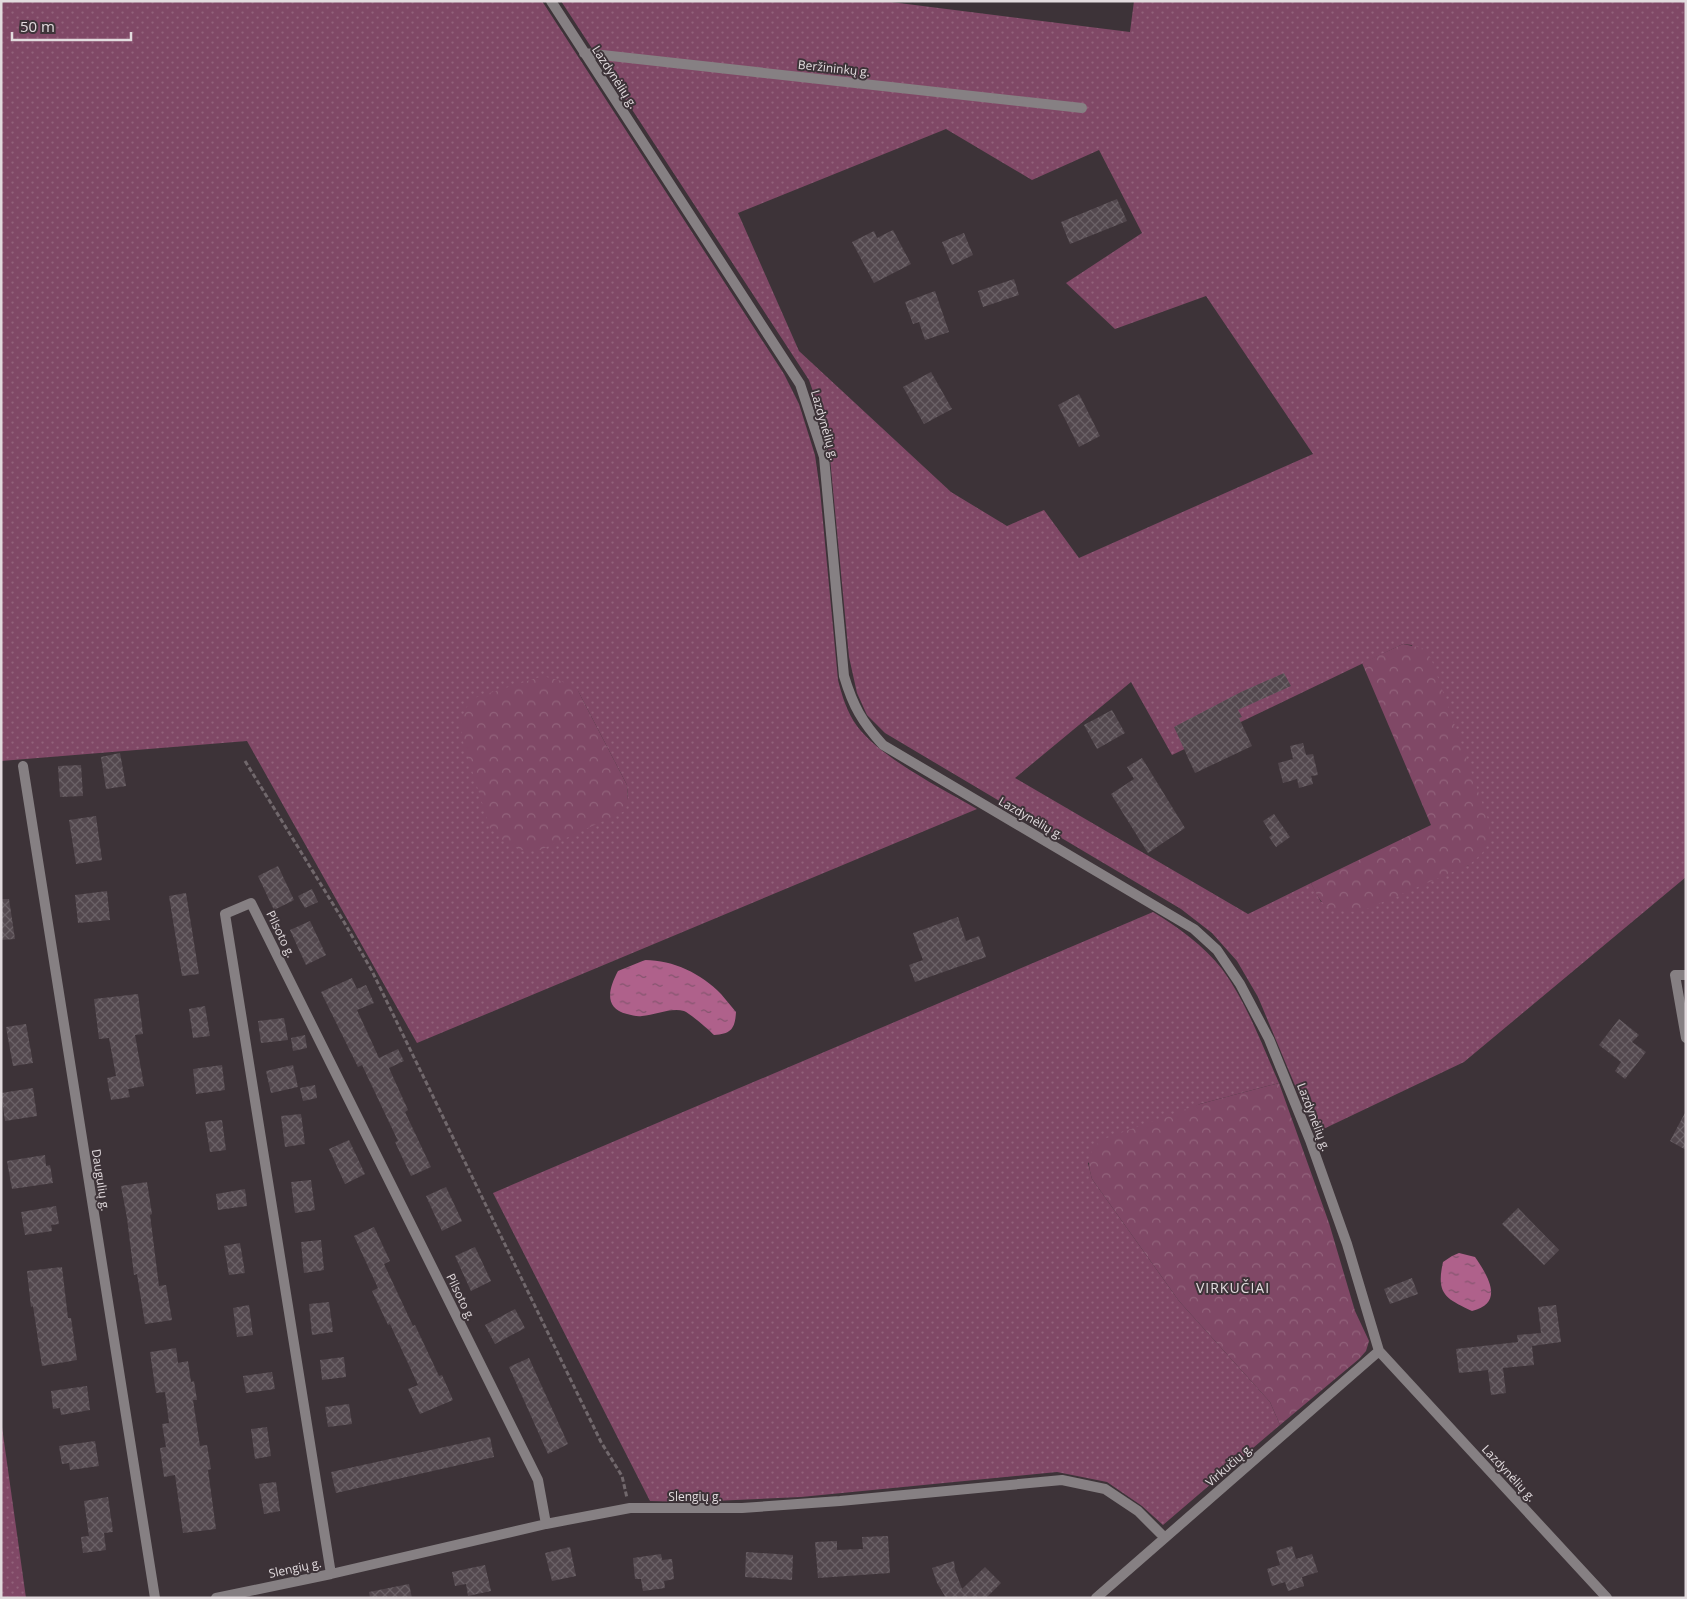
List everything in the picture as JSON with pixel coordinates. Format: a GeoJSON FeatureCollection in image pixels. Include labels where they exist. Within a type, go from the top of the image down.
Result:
{"type":"FeatureCollection","features":[{"type":"Feature","properties":{"kind":"street","name":"Lazdynėlių g."},"geometry":{"type":"LineString","coordinates":[[551,1],[800,384],[824,457],[844,676],[851,699],[866,726],[890,750],[1194,929],[1217,950],[1240,984],[1273,1048],[1310,1140],[1379,1351],[1607,1598]]}},
{"type":"Feature","properties":{"kind":"street","name":"Beržininkų g."},"geometry":{"type":"LineString","coordinates":[[584,52],[1082,108]]}},
{"type":"Feature","properties":{"kind":"street","name":"Daugulių g."},"geometry":{"type":"LineString","coordinates":[[23,766],[155,1598]]}},
{"type":"Feature","properties":{"kind":"street","name":"Pilsoto g."},"geometry":{"type":"LineString","coordinates":[[331,1574],[225,914],[251,903],[538,1480],[546,1524]]}},
{"type":"Feature","properties":{"kind":"street"},"geometry":{"type":"LineString","coordinates":[[1681,975],[1686,1038]]}},
{"type":"Feature","properties":{"kind":"street","name":"Virkučių g."},"geometry":{"type":"LineString","coordinates":[[1096,1598],[1379,1351]]}},
{"type":"Feature","properties":{"kind":"street","name":"Slengių g."},"geometry":{"type":"LineString","coordinates":[[216,1598],[331,1574],[546,1524],[630,1508],[742,1508],[840,1501],[1062,1480],[1105,1489],[1138,1511],[1164,1537]]}},
{"type":"Feature","properties":{"kind":"path"},"geometry":{"type":"LineString","coordinates":[[245,761],[372,971],[601,1442],[622,1476],[630,1508]]}},
{"type":"Feature","properties":{"kind":"green space"},"geometry":{"type":"Polygon","coordinates":[[[1,1],[542,1],[784,374],[799,404],[815,455],[838,680],[850,715],[857,726],[881,750],[912,772],[977,809],[417,1043],[247,741],[1,761],[1,1]],[[577,689],[628,801],[627,785],[577,689]]]}},
{"type":"Feature","properties":{"kind":"green space"},"geometry":{"type":"Polygon","coordinates":[[[561,1],[883,1],[1130,32],[1134,1],[1686,1],[1686,877],[1464,1062],[1315,1133],[1258,997],[1237,961],[1212,933],[1181,909],[885,733],[867,715],[857,693],[849,657],[830,458],[820,412],[809,380],[561,1]],[[946,129],[738,213],[799,351],[951,492],[1007,526],[1044,510],[1079,558],[1313,454],[1206,296],[1115,329],[1066,283],[1142,233],[1099,150],[1032,180],[946,129]],[[1403,644],[1172,755],[1131,682],[1015,778],[1248,914],[1311,883],[1321,902],[1469,865],[1412,645],[1403,644]]]}},
{"type":"Feature","properties":{"kind":"green space"},"geometry":{"type":"Polygon","coordinates":[[[1403,644],[1422,648],[1431,658],[1490,825],[1488,844],[1483,852],[1469,865],[1362,911],[1334,910],[1321,901],[1311,883],[1431,825],[1362,663],[1403,644]]]}},
{"type":"Feature","properties":{"kind":"green space"},"geometry":{"type":"Polygon","coordinates":[[[543,676],[561,681],[577,689],[627,785],[628,801],[625,811],[540,850],[521,850],[506,843],[490,828],[462,738],[461,721],[466,708],[474,698],[543,676]]]}},
{"type":"Feature","properties":{"kind":"green space"},"geometry":{"type":"Polygon","coordinates":[[[1153,912],[1190,937],[1222,969],[1247,1010],[1279,1083],[1200,1104],[1088,1163],[1092,1179],[1179,1301],[1270,1402],[1280,1425],[1163,1525],[1142,1506],[1107,1482],[1057,1472],[801,1497],[691,1502],[650,1501],[493,1193],[1153,912]]]}},
{"type":"Feature","properties":{"kind":"green space"},"geometry":{"type":"Polygon","coordinates":[[[1279,1083],[1329,1223],[1355,1311],[1369,1341],[1366,1351],[1359,1359],[1280,1425],[1270,1402],[1179,1301],[1092,1179],[1089,1167],[1089,1158],[1093,1149],[1101,1140],[1200,1104],[1279,1083]]]}},
{"type":"Feature","properties":{"kind":"green space"},"geometry":{"type":"Polygon","coordinates":[[[1,1420],[26,1598],[1,1598],[1,1420]]]}},
{"type":"Feature","properties":{"kind":"water"},"geometry":{"type":"Polygon","coordinates":[[[645,960],[676,965],[705,980],[721,994],[736,1012],[735,1023],[731,1030],[714,1035],[691,1015],[679,1010],[638,1016],[619,1011],[614,1007],[610,997],[612,984],[618,971],[645,960]]]}},
{"type":"Feature","properties":{"kind":"water"},"geometry":{"type":"Polygon","coordinates":[[[1459,1253],[1475,1257],[1485,1272],[1491,1288],[1488,1302],[1472,1311],[1449,1298],[1442,1288],[1441,1273],[1443,1262],[1459,1253]]]}},
{"type":"Feature","properties":{"kind":"building"},"geometry":{"type":"Polygon","coordinates":[[[1117,199],[1127,221],[1070,244],[1061,222],[1117,199]]]}},
{"type":"Feature","properties":{"kind":"building"},"geometry":{"type":"Polygon","coordinates":[[[893,230],[911,264],[874,283],[852,242],[874,231],[877,238],[893,230]]]}},
{"type":"Feature","properties":{"kind":"building"},"geometry":{"type":"Polygon","coordinates":[[[964,233],[973,255],[952,265],[942,242],[964,233]]]}},
{"type":"Feature","properties":{"kind":"building"},"geometry":{"type":"Polygon","coordinates":[[[1014,279],[1019,295],[983,307],[978,291],[1014,279]]]}},
{"type":"Feature","properties":{"kind":"building"},"geometry":{"type":"Polygon","coordinates":[[[935,291],[949,332],[925,340],[919,322],[913,324],[905,302],[935,291]]]}},
{"type":"Feature","properties":{"kind":"building"},"geometry":{"type":"Polygon","coordinates":[[[931,372],[952,409],[924,424],[903,387],[931,372]]]}},
{"type":"Feature","properties":{"kind":"building"},"geometry":{"type":"Polygon","coordinates":[[[1079,394],[1100,436],[1079,447],[1058,405],[1079,394]]]}},
{"type":"Feature","properties":{"kind":"building"},"geometry":{"type":"Polygon","coordinates":[[[1284,673],[1291,686],[1238,710],[1242,717],[1239,718],[1252,746],[1195,773],[1174,727],[1241,692],[1284,673]]]}},
{"type":"Feature","properties":{"kind":"building"},"geometry":{"type":"Polygon","coordinates":[[[1112,710],[1125,733],[1097,749],[1084,725],[1112,710]]]}},
{"type":"Feature","properties":{"kind":"building"},"geometry":{"type":"Polygon","coordinates":[[[1303,743],[1306,755],[1313,754],[1318,775],[1311,776],[1313,784],[1299,788],[1297,779],[1283,783],[1278,763],[1293,759],[1290,746],[1303,743]]]}},
{"type":"Feature","properties":{"kind":"building"},"geometry":{"type":"Polygon","coordinates":[[[120,753],[126,786],[106,789],[101,757],[120,753]]]}},
{"type":"Feature","properties":{"kind":"building"},"geometry":{"type":"Polygon","coordinates":[[[1142,758],[1185,828],[1148,853],[1111,794],[1134,779],[1127,767],[1142,758]]]}},
{"type":"Feature","properties":{"kind":"building"},"geometry":{"type":"Polygon","coordinates":[[[81,765],[83,796],[60,797],[58,766],[81,765]]]}},
{"type":"Feature","properties":{"kind":"building"},"geometry":{"type":"Polygon","coordinates":[[[1274,814],[1290,837],[1276,847],[1269,837],[1272,835],[1263,821],[1274,814]]]}},
{"type":"Feature","properties":{"kind":"building"},"geometry":{"type":"Polygon","coordinates":[[[96,816],[102,860],[76,864],[69,820],[96,816]]]}},
{"type":"Feature","properties":{"kind":"building"},"geometry":{"type":"Polygon","coordinates":[[[278,866],[294,900],[274,910],[258,876],[278,866]]]}},
{"type":"Feature","properties":{"kind":"building"},"geometry":{"type":"Polygon","coordinates":[[[312,889],[318,902],[305,908],[298,896],[312,889]]]}},
{"type":"Feature","properties":{"kind":"building"},"geometry":{"type":"Polygon","coordinates":[[[107,891],[110,920],[78,923],[75,895],[107,891]]]}},
{"type":"Feature","properties":{"kind":"building"},"geometry":{"type":"Polygon","coordinates":[[[186,893],[199,974],[182,976],[169,896],[186,893]]]}},
{"type":"Feature","properties":{"kind":"building"},"geometry":{"type":"Polygon","coordinates":[[[1,899],[9,899],[15,939],[1,940],[1,899]]]}},
{"type":"Feature","properties":{"kind":"building"},"geometry":{"type":"Polygon","coordinates":[[[958,917],[966,941],[979,936],[986,957],[915,982],[909,965],[923,960],[913,933],[958,917]]]}},
{"type":"Feature","properties":{"kind":"building"},"geometry":{"type":"Polygon","coordinates":[[[310,921],[326,955],[306,965],[290,930],[310,921]]]}},
{"type":"Feature","properties":{"kind":"building"},"geometry":{"type":"Polygon","coordinates":[[[352,978],[357,989],[366,985],[374,1003],[357,1010],[379,1058],[398,1049],[404,1061],[389,1068],[408,1110],[405,1112],[431,1167],[411,1176],[395,1142],[398,1141],[362,1065],[358,1067],[321,992],[352,978]]]}},
{"type":"Feature","properties":{"kind":"building"},"geometry":{"type":"Polygon","coordinates":[[[138,994],[143,1034],[135,1035],[144,1086],[128,1089],[130,1097],[111,1100],[107,1078],[116,1076],[109,1038],[99,1039],[94,999],[138,994]]]}},
{"type":"Feature","properties":{"kind":"building"},"geometry":{"type":"Polygon","coordinates":[[[205,1006],[210,1036],[193,1038],[189,1009],[205,1006]]]}},
{"type":"Feature","properties":{"kind":"building"},"geometry":{"type":"Polygon","coordinates":[[[284,1018],[288,1040],[261,1043],[258,1021],[284,1018]]]}},
{"type":"Feature","properties":{"kind":"building"},"geometry":{"type":"Polygon","coordinates":[[[1619,1019],[1639,1035],[1632,1042],[1646,1052],[1625,1079],[1615,1071],[1621,1062],[1599,1045],[1619,1019]]]}},
{"type":"Feature","properties":{"kind":"building"},"geometry":{"type":"Polygon","coordinates":[[[26,1024],[33,1063],[13,1066],[6,1027],[26,1024]]]}},
{"type":"Feature","properties":{"kind":"building"},"geometry":{"type":"Polygon","coordinates":[[[305,1035],[307,1048],[293,1051],[291,1038],[305,1035]]]}},
{"type":"Feature","properties":{"kind":"building"},"geometry":{"type":"Polygon","coordinates":[[[222,1065],[225,1090],[196,1094],[193,1069],[222,1065]]]}},
{"type":"Feature","properties":{"kind":"building"},"geometry":{"type":"Polygon","coordinates":[[[293,1065],[298,1087],[271,1093],[266,1071],[293,1065]]]}},
{"type":"Feature","properties":{"kind":"building"},"geometry":{"type":"Polygon","coordinates":[[[315,1085],[317,1098],[303,1101],[300,1088],[315,1085]]]}},
{"type":"Feature","properties":{"kind":"building"},"geometry":{"type":"Polygon","coordinates":[[[33,1088],[37,1116],[5,1121],[1,1093],[33,1088]]]}},
{"type":"Feature","properties":{"kind":"building"},"geometry":{"type":"Polygon","coordinates":[[[1686,1111],[1686,1150],[1670,1141],[1686,1111]]]}},
{"type":"Feature","properties":{"kind":"building"},"geometry":{"type":"Polygon","coordinates":[[[301,1114],[305,1144],[285,1147],[281,1116],[301,1114]]]}},
{"type":"Feature","properties":{"kind":"building"},"geometry":{"type":"Polygon","coordinates":[[[222,1120],[226,1150],[210,1152],[205,1122],[222,1120]]]}},
{"type":"Feature","properties":{"kind":"building"},"geometry":{"type":"Polygon","coordinates":[[[349,1140],[365,1174],[345,1184],[329,1149],[349,1140]]]}},
{"type":"Feature","properties":{"kind":"building"},"geometry":{"type":"Polygon","coordinates":[[[45,1155],[46,1166],[50,1165],[53,1183],[12,1189],[7,1161],[45,1155]]]}},
{"type":"Feature","properties":{"kind":"building"},"geometry":{"type":"Polygon","coordinates":[[[311,1180],[315,1210],[295,1213],[291,1182],[311,1180]]]}},
{"type":"Feature","properties":{"kind":"building"},"geometry":{"type":"Polygon","coordinates":[[[147,1182],[159,1286],[166,1285],[172,1320],[145,1324],[137,1274],[134,1275],[121,1186],[147,1182]]]}},
{"type":"Feature","properties":{"kind":"building"},"geometry":{"type":"Polygon","coordinates":[[[446,1187],[462,1221],[442,1231],[426,1196],[446,1187]]]}},
{"type":"Feature","properties":{"kind":"building"},"geometry":{"type":"Polygon","coordinates":[[[245,1189],[247,1206],[218,1210],[216,1194],[245,1189]]]}},
{"type":"Feature","properties":{"kind":"building"},"geometry":{"type":"Polygon","coordinates":[[[56,1206],[59,1224],[51,1225],[52,1231],[25,1235],[21,1212],[56,1206]]]}},
{"type":"Feature","properties":{"kind":"building"},"geometry":{"type":"Polygon","coordinates":[[[1518,1208],[1559,1250],[1544,1265],[1502,1224],[1518,1208]]]}},
{"type":"Feature","properties":{"kind":"building"},"geometry":{"type":"Polygon","coordinates":[[[374,1227],[390,1261],[384,1264],[413,1326],[415,1325],[439,1376],[442,1375],[453,1400],[420,1414],[408,1389],[418,1385],[390,1324],[388,1325],[372,1291],[378,1288],[354,1236],[374,1227]]]}},
{"type":"Feature","properties":{"kind":"building"},"geometry":{"type":"Polygon","coordinates":[[[321,1240],[324,1270],[304,1273],[301,1242],[321,1240]]]}},
{"type":"Feature","properties":{"kind":"building"},"geometry":{"type":"Polygon","coordinates":[[[240,1243],[245,1273],[229,1275],[224,1246],[240,1243]]]}},
{"type":"Feature","properties":{"kind":"building"},"geometry":{"type":"Polygon","coordinates":[[[475,1247],[491,1281],[471,1291],[455,1256],[475,1247]]]}},
{"type":"Feature","properties":{"kind":"building"},"geometry":{"type":"Polygon","coordinates":[[[62,1267],[68,1318],[71,1318],[77,1360],[42,1366],[33,1306],[31,1307],[27,1271],[62,1267]]]}},
{"type":"Feature","properties":{"kind":"building"},"geometry":{"type":"Polygon","coordinates":[[[1412,1278],[1418,1294],[1390,1304],[1384,1289],[1412,1278]]]}},
{"type":"Feature","properties":{"kind":"building"},"geometry":{"type":"Polygon","coordinates":[[[329,1302],[333,1332],[312,1335],[309,1304],[329,1302]]]}},
{"type":"Feature","properties":{"kind":"building"},"geometry":{"type":"Polygon","coordinates":[[[249,1305],[253,1335],[237,1337],[233,1308],[249,1305]]]}},
{"type":"Feature","properties":{"kind":"building"},"geometry":{"type":"Polygon","coordinates":[[[1556,1305],[1561,1342],[1532,1346],[1534,1365],[1503,1368],[1506,1393],[1491,1395],[1488,1370],[1459,1373],[1456,1349],[1518,1342],[1517,1335],[1541,1333],[1538,1307],[1556,1305]]]}},
{"type":"Feature","properties":{"kind":"building"},"geometry":{"type":"Polygon","coordinates":[[[515,1309],[525,1328],[495,1344],[485,1325],[515,1309]]]}},
{"type":"Feature","properties":{"kind":"building"},"geometry":{"type":"Polygon","coordinates":[[[176,1348],[178,1363],[188,1361],[191,1382],[194,1381],[197,1400],[193,1400],[200,1446],[207,1445],[211,1469],[208,1470],[216,1529],[183,1533],[175,1475],[164,1477],[160,1448],[166,1447],[162,1424],[169,1423],[165,1392],[156,1393],[150,1352],[176,1348]]]}},
{"type":"Feature","properties":{"kind":"building"},"geometry":{"type":"Polygon","coordinates":[[[344,1357],[346,1377],[322,1380],[320,1360],[344,1357]]]}},
{"type":"Feature","properties":{"kind":"building"},"geometry":{"type":"Polygon","coordinates":[[[529,1358],[568,1444],[548,1454],[509,1367],[529,1358]]]}},
{"type":"Feature","properties":{"kind":"building"},"geometry":{"type":"Polygon","coordinates":[[[272,1372],[275,1389],[246,1393],[243,1376],[272,1372]]]}},
{"type":"Feature","properties":{"kind":"building"},"geometry":{"type":"Polygon","coordinates":[[[87,1386],[90,1410],[61,1415],[60,1408],[53,1409],[51,1391],[87,1386]]]}},
{"type":"Feature","properties":{"kind":"building"},"geometry":{"type":"Polygon","coordinates":[[[349,1404],[352,1424],[328,1427],[325,1407],[349,1404]]]}},
{"type":"Feature","properties":{"kind":"building"},"geometry":{"type":"Polygon","coordinates":[[[267,1427],[271,1456],[255,1459],[251,1429],[267,1427]]]}},
{"type":"Feature","properties":{"kind":"building"},"geometry":{"type":"Polygon","coordinates":[[[490,1437],[494,1457],[336,1493],[331,1472],[490,1437]]]}},
{"type":"Feature","properties":{"kind":"building"},"geometry":{"type":"Polygon","coordinates":[[[95,1441],[99,1466],[70,1470],[69,1463],[62,1464],[59,1446],[95,1441]]]}},
{"type":"Feature","properties":{"kind":"building"},"geometry":{"type":"Polygon","coordinates":[[[276,1482],[280,1511],[264,1514],[259,1484],[276,1482]]]}},
{"type":"Feature","properties":{"kind":"building"},"geometry":{"type":"Polygon","coordinates":[[[108,1497],[113,1532],[104,1533],[106,1550],[83,1553],[81,1537],[89,1536],[84,1501],[108,1497]]]}},
{"type":"Feature","properties":{"kind":"building"},"geometry":{"type":"Polygon","coordinates":[[[888,1536],[890,1573],[818,1578],[815,1542],[837,1541],[837,1550],[863,1549],[862,1537],[888,1536]]]}},
{"type":"Feature","properties":{"kind":"building"},"geometry":{"type":"Polygon","coordinates":[[[1292,1546],[1296,1559],[1312,1554],[1318,1572],[1302,1577],[1304,1586],[1288,1591],[1285,1582],[1272,1586],[1267,1569],[1280,1565],[1276,1551],[1292,1546]]]}},
{"type":"Feature","properties":{"kind":"building"},"geometry":{"type":"Polygon","coordinates":[[[570,1547],[576,1576],[552,1581],[545,1553],[570,1547]]]}},
{"type":"Feature","properties":{"kind":"building"},"geometry":{"type":"Polygon","coordinates":[[[746,1552],[793,1555],[792,1580],[745,1577],[746,1552]]]}},
{"type":"Feature","properties":{"kind":"building"},"geometry":{"type":"Polygon","coordinates":[[[661,1554],[662,1560],[672,1559],[674,1579],[664,1581],[665,1588],[643,1591],[641,1579],[635,1579],[633,1558],[661,1554]]]}},
{"type":"Feature","properties":{"kind":"building"},"geometry":{"type":"Polygon","coordinates":[[[954,1561],[955,1570],[962,1589],[985,1567],[1001,1583],[986,1598],[946,1598],[937,1583],[932,1568],[954,1561]]]}},
{"type":"Feature","properties":{"kind":"building"},"geometry":{"type":"Polygon","coordinates":[[[485,1565],[491,1591],[468,1596],[466,1584],[455,1586],[452,1572],[485,1565]]]}},
{"type":"Feature","properties":{"kind":"building"},"geometry":{"type":"Polygon","coordinates":[[[409,1584],[412,1598],[370,1598],[369,1592],[409,1584]]]}},
{"type":"Feature","properties":{"kind":"district","name":"VIRKUČIAI"},"geometry":{"type":"Point","coordinates":[1233,1287]}}]}
